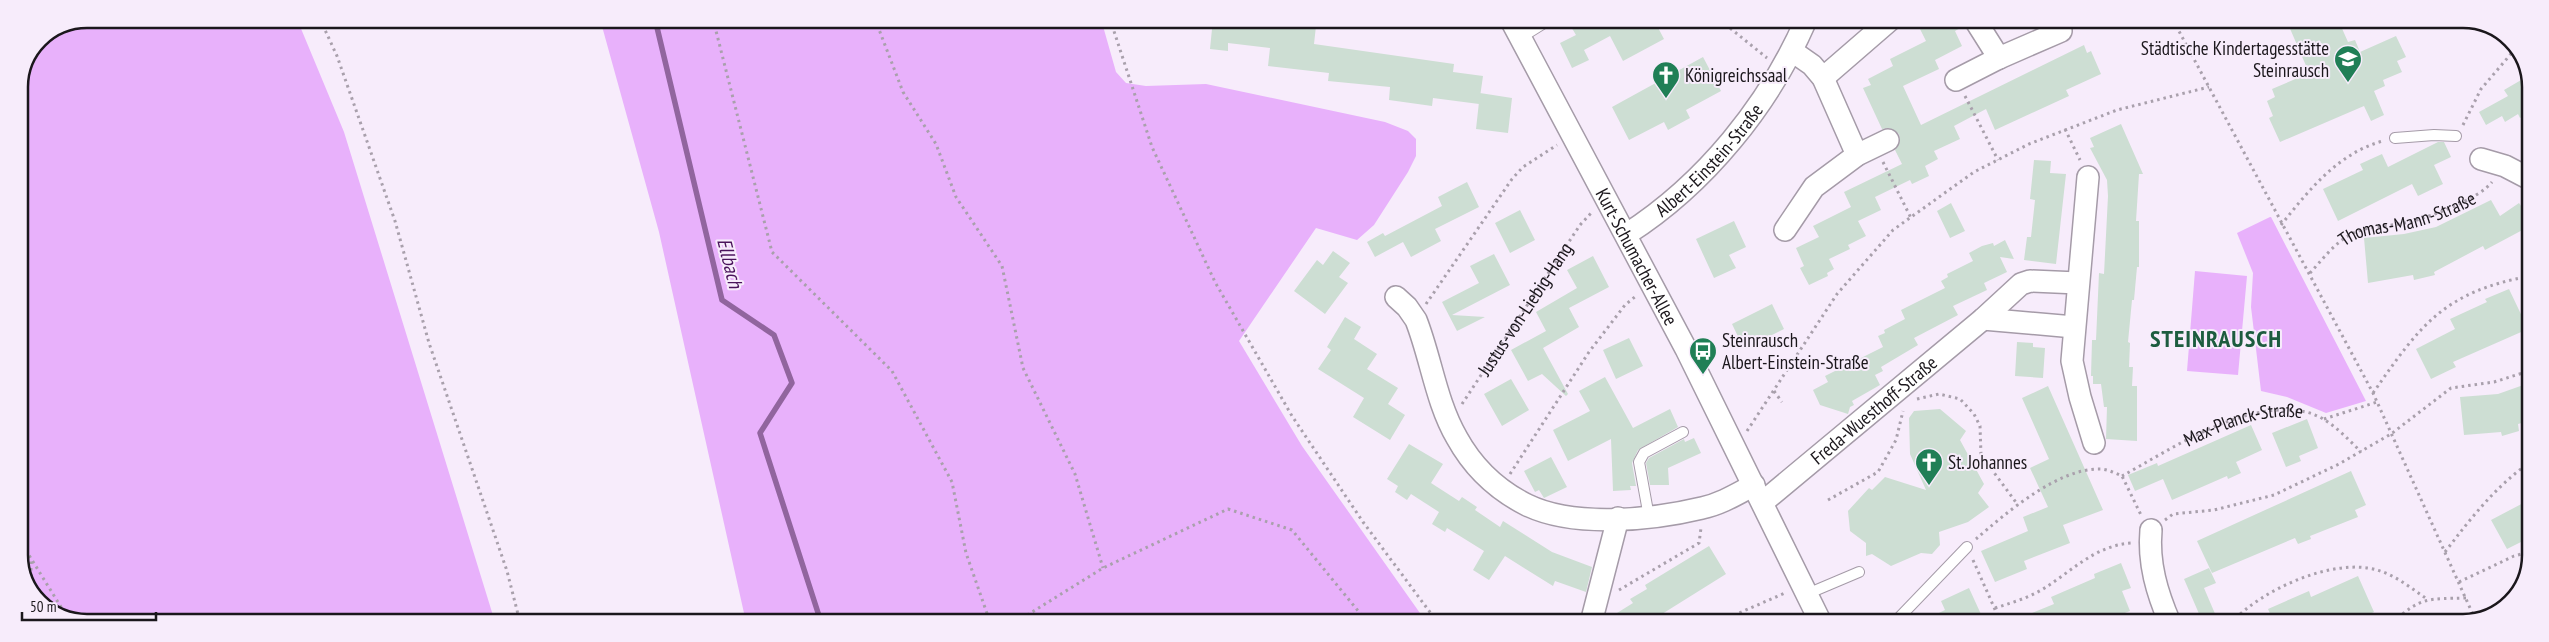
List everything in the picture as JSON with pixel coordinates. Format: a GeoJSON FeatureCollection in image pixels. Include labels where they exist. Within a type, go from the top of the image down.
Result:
{"type":"FeatureCollection","features":[{"type":"Feature","properties":{"kind":"street","name":"Albert-Einstein-Straße"},"geometry":{"type":"LineString","coordinates":[[1627,234],[1669,205],[1693,182],[1759,104],[1788,59],[1802,28]]}},
{"type":"Feature","properties":{"kind":"street"},"geometry":{"type":"LineString","coordinates":[[1823,78],[1881,28]]}},
{"type":"Feature","properties":{"kind":"street"},"geometry":{"type":"LineString","coordinates":[[1980,28],[1999,58]]}},
{"type":"Feature","properties":{"kind":"street","name":"Kurt-Schumacher-Allee"},"geometry":{"type":"LineString","coordinates":[[1516,29],[1653,284],[1736,448],[1817,614]]}},
{"type":"Feature","properties":{"kind":"street"},"geometry":{"type":"LineString","coordinates":[[1956,80],[1999,58],[2061,31]]}},
{"type":"Feature","properties":{"kind":"street"},"geometry":{"type":"LineString","coordinates":[[1785,230],[1814,187],[1874,147],[1812,65],[1788,59]]}},
{"type":"Feature","properties":{"kind":"street","name":"Thomas-Mann-Straße"},"geometry":{"type":"LineString","coordinates":[[2481,159],[2505,166],[2521,174]]}},
{"type":"Feature","properties":{"kind":"street"},"geometry":{"type":"LineString","coordinates":[[2088,177],[2072,361],[2080,397],[2094,443]]}},
{"type":"Feature","properties":{"kind":"street","name":"Freda-Wuesthoff-Straße"},"geometry":{"type":"LineString","coordinates":[[1758,493],[1984,319],[2021,284],[2030,281],[2078,283]]}},
{"type":"Feature","properties":{"kind":"street"},"geometry":{"type":"LineString","coordinates":[[1396,298],[1408,307],[1416,320],[1449,424],[1468,456],[1500,489],[1528,505],[1550,513],[1578,518],[1649,517],[1704,508],[1726,500],[1758,493]]}},
{"type":"Feature","properties":{"kind":"street"},"geometry":{"type":"LineString","coordinates":[[1984,319],[2074,327]]}},
{"type":"Feature","properties":{"kind":"street"},"geometry":{"type":"LineString","coordinates":[[1595,613],[1618,518]]}},
{"type":"Feature","properties":{"kind":"street"},"geometry":{"type":"LineString","coordinates":[[2151,537],[2154,579],[2167,614]]}},
{"type":"Feature","properties":{"kind":"lane"},"geometry":{"type":"LineString","coordinates":[[2395,138],[2434,135],[2456,136]]}},
{"type":"Feature","properties":{"kind":"lane"},"geometry":{"type":"LineString","coordinates":[[1649,517],[1640,462],[1644,453],[1683,432]]}},
{"type":"Feature","properties":{"kind":"lane"},"geometry":{"type":"LineString","coordinates":[[1903,614],[1967,547]]}},
{"type":"Feature","properties":{"kind":"lane"},"geometry":{"type":"LineString","coordinates":[[1805,590],[1859,572]]}},
{"type":"Feature","properties":{"kind":"path"},"geometry":{"type":"LineString","coordinates":[[324,28],[337,56],[395,221],[430,343],[507,571],[518,614]]}},
{"type":"Feature","properties":{"kind":"path"},"geometry":{"type":"LineString","coordinates":[[715,28],[772,252],[892,372],[952,482],[966,553],[987,614]]}},
{"type":"Feature","properties":{"kind":"path"},"geometry":{"type":"LineString","coordinates":[[878,28],[903,92],[936,144],[956,197],[1002,266],[1023,368],[1075,474],[1103,568]]}},
{"type":"Feature","properties":{"kind":"path"},"geometry":{"type":"LineString","coordinates":[[1113,28],[1152,146],[1215,282],[1298,424],[1362,522],[1431,614]]}},
{"type":"Feature","properties":{"kind":"path"},"geometry":{"type":"LineString","coordinates":[[1729,28],[1758,53],[1788,59]]}},
{"type":"Feature","properties":{"kind":"path"},"geometry":{"type":"LineString","coordinates":[[2177,28],[2373,393],[2473,613]]}},
{"type":"Feature","properties":{"kind":"path"},"geometry":{"type":"LineString","coordinates":[[2456,136],[2481,89],[2511,53]]}},
{"type":"Feature","properties":{"kind":"path"},"geometry":{"type":"LineString","coordinates":[[1956,80],[1998,160]]}},
{"type":"Feature","properties":{"kind":"path"},"geometry":{"type":"LineString","coordinates":[[1736,448],[1837,294],[1893,230],[1974,172],[2065,129],[2117,110],[2209,87]]}},
{"type":"Feature","properties":{"kind":"path"},"geometry":{"type":"LineString","coordinates":[[2065,129],[2088,177]]}},
{"type":"Feature","properties":{"kind":"path"},"geometry":{"type":"LineString","coordinates":[[1416,320],[1512,179],[1523,167],[1572,135]]}},
{"type":"Feature","properties":{"kind":"path"},"geometry":{"type":"LineString","coordinates":[[2281,224],[2307,192],[2340,162],[2362,149],[2395,138]]}},
{"type":"Feature","properties":{"kind":"path"},"geometry":{"type":"LineString","coordinates":[[1874,147],[1911,218]]}},
{"type":"Feature","properties":{"kind":"path","name":"Thomas-Mann-Straße"},"geometry":{"type":"LineString","coordinates":[[2310,273],[2348,236],[2366,229],[2410,222],[2480,193],[2488,187],[2505,166]]}},
{"type":"Feature","properties":{"kind":"path","name":"Justus-von-Liebig-Hang"},"geometry":{"type":"LineString","coordinates":[[1449,424],[1580,224],[1587,216],[1609,201]]}},
{"type":"Feature","properties":{"kind":"path"},"geometry":{"type":"LineString","coordinates":[[2373,393],[2418,332],[2443,309],[2469,292],[2499,282],[2521,278]]}},
{"type":"Feature","properties":{"kind":"path"},"geometry":{"type":"LineString","coordinates":[[1500,489],[1589,352],[1625,305],[1653,284]]}},
{"type":"Feature","properties":{"kind":"path"},"geometry":{"type":"LineString","coordinates":[[1995,608],[2042,590],[2070,568],[2096,554],[2151,537],[2173,514],[2214,510],[2274,495],[2309,480],[2391,434],[2451,388],[2494,382],[2522,373]]}},
{"type":"Feature","properties":{"kind":"path"},"geometry":{"type":"LineString","coordinates":[[1774,391],[1782,402]]}},
{"type":"Feature","properties":{"kind":"path"},"geometry":{"type":"LineString","coordinates":[[1914,400],[1939,394],[1960,399],[1974,414],[1980,426],[1981,455],[2018,505]]}},
{"type":"Feature","properties":{"kind":"path"},"geometry":{"type":"LineString","coordinates":[[2323,419],[2377,402]]}},
{"type":"Feature","properties":{"kind":"path"},"geometry":{"type":"LineString","coordinates":[[1828,500],[1878,472],[1896,440],[1902,423],[1903,408],[1908,404]]}},
{"type":"Feature","properties":{"kind":"path","name":"Max-Planck-Straße"},"geometry":{"type":"LineString","coordinates":[[2122,476],[2201,432],[2228,421],[2267,412],[2307,412],[2337,428],[2361,452]]}},
{"type":"Feature","properties":{"kind":"path"},"geometry":{"type":"LineString","coordinates":[[2445,552],[2475,513],[2505,480],[2522,468]]}},
{"type":"Feature","properties":{"kind":"path"},"geometry":{"type":"LineString","coordinates":[[1997,614],[1967,547],[2018,505],[2077,473],[2103,469],[2122,476],[2151,537]]}},
{"type":"Feature","properties":{"kind":"path"},"geometry":{"type":"LineString","coordinates":[[1595,613],[1699,543],[1704,508]]}},
{"type":"Feature","properties":{"kind":"path"},"geometry":{"type":"LineString","coordinates":[[1029,614],[1103,568],[1228,509],[1292,530],[1361,614]]}},
{"type":"Feature","properties":{"kind":"path"},"geometry":{"type":"LineString","coordinates":[[28,554],[62,609]]}},
{"type":"Feature","properties":{"kind":"path"},"geometry":{"type":"LineString","coordinates":[[2459,582],[2522,554]]}},
{"type":"Feature","properties":{"kind":"path"},"geometry":{"type":"LineString","coordinates":[[31,559],[31,574]]}},
{"type":"Feature","properties":{"kind":"path"},"geometry":{"type":"LineString","coordinates":[[2239,614],[2278,590],[2313,574],[2346,568],[2377,570],[2392,576],[2427,599]]}},
{"type":"Feature","properties":{"kind":"path"},"geometry":{"type":"LineString","coordinates":[[1738,614],[1805,590]]}},
{"type":"Feature","properties":{"kind":"path"},"geometry":{"type":"LineString","coordinates":[[2402,614],[2408,608],[2427,599],[2466,598]]}},
{"type":"Feature","properties":{"kind":"shaded area"},"geometry":{"type":"Polygon","coordinates":[[[301,28],[344,132],[493,614],[86,614],[75,613],[57,607],[42,595],[37,588],[32,578],[28,560],[27,86],[32,64],[37,54],[54,37],[75,29],[301,28]]]}},
{"type":"Feature","properties":{"kind":"shaded area"},"geometry":{"type":"Polygon","coordinates":[[[602,28],[1104,28],[1116,72],[1126,83],[1146,86],[1206,84],[1385,122],[1408,131],[1416,139],[1416,156],[1374,225],[1357,240],[1316,228],[1239,341],[1302,446],[1421,614],[744,614],[659,232],[602,28]]]}},
{"type":"Feature","properties":{"kind":"shaded area"},"geometry":{"type":"Polygon","coordinates":[[[2270,217],[2366,401],[2326,413],[2287,397],[2261,391],[2251,307],[2253,273],[2237,233],[2270,217]]]}},
{"type":"Feature","properties":{"kind":"shaded area"},"geometry":{"type":"Polygon","coordinates":[[[2195,271],[2247,276],[2238,375],[2187,371],[2195,271]]]}},
{"type":"Feature","properties":{"kind":"building"},"geometry":{"type":"Polygon","coordinates":[[[1212,28],[1316,28],[1314,44],[1454,64],[1453,72],[1483,76],[1479,104],[1433,98],[1432,106],[1389,100],[1390,87],[1328,81],[1329,73],[1268,66],[1270,48],[1228,43],[1228,51],[1210,49],[1212,28]]]}},
{"type":"Feature","properties":{"kind":"building"},"geometry":{"type":"Polygon","coordinates":[[[1572,28],[1658,28],[1664,39],[1623,61],[1610,36],[1584,50],[1589,60],[1572,68],[1560,43],[1576,35],[1572,28]]]}},
{"type":"Feature","properties":{"kind":"building"},"geometry":{"type":"Polygon","coordinates":[[[1960,28],[1955,31],[1962,46],[1935,60],[1939,69],[1903,86],[1921,125],[2084,45],[2087,53],[2091,51],[2101,74],[2066,90],[2069,96],[1995,130],[1986,109],[1954,126],[1960,139],[1934,151],[1938,159],[1925,166],[1929,176],[1912,184],[1910,180],[1875,197],[1881,210],[1858,221],[1866,236],[1848,245],[1850,249],[1829,259],[1834,269],[1827,273],[1828,276],[1809,285],[1800,268],[1804,266],[1796,248],[1819,237],[1813,226],[1851,207],[1844,192],[1902,164],[1895,150],[1900,141],[1899,134],[1889,128],[1882,129],[1863,88],[1871,85],[1868,79],[1893,66],[1890,59],[1926,41],[1920,29],[1960,28]]]}},
{"type":"Feature","properties":{"kind":"building","name":"Städtische Kindertagesstätte Steinrausch"},"geometry":{"type":"Polygon","coordinates":[[[2290,28],[2342,28],[2348,42],[2355,40],[2360,52],[2396,36],[2406,57],[2397,61],[2402,72],[2383,80],[2385,86],[2374,91],[2384,115],[2371,121],[2364,106],[2280,142],[2269,118],[2273,116],[2267,101],[2275,97],[2272,89],[2307,74],[2305,69],[2307,68],[2290,28]]]}},
{"type":"Feature","properties":{"kind":"building","name":"Königreichssaal"},"geometry":{"type":"Polygon","coordinates":[[[1703,57],[1721,91],[1686,110],[1690,118],[1668,130],[1664,122],[1629,140],[1612,107],[1703,57]]]}},
{"type":"Feature","properties":{"kind":"building"},"geometry":{"type":"Polygon","coordinates":[[[2521,80],[2521,117],[2518,114],[2505,122],[2502,116],[2486,125],[2479,112],[2508,96],[2504,90],[2521,80]]]}},
{"type":"Feature","properties":{"kind":"building"},"geometry":{"type":"Polygon","coordinates":[[[1480,93],[1512,98],[1508,133],[1476,129],[1480,93]]]}},
{"type":"Feature","properties":{"kind":"building"},"geometry":{"type":"Polygon","coordinates":[[[2121,124],[2143,174],[2139,174],[2136,221],[2139,221],[2139,267],[2137,267],[2134,300],[2132,300],[2128,342],[2130,343],[2129,367],[2133,367],[2132,386],[2137,386],[2137,441],[2106,439],[2107,407],[2104,407],[2101,384],[2093,384],[2093,376],[2091,376],[2092,340],[2096,340],[2099,273],[2104,274],[2108,196],[2107,180],[2090,148],[2094,147],[2090,138],[2121,124]]]}},
{"type":"Feature","properties":{"kind":"building"},"geometry":{"type":"Polygon","coordinates":[[[2438,142],[2444,142],[2451,157],[2434,165],[2443,184],[2418,196],[2412,184],[2338,221],[2323,189],[2363,170],[2360,164],[2382,154],[2388,167],[2438,142]]]}},
{"type":"Feature","properties":{"kind":"building"},"geometry":{"type":"Polygon","coordinates":[[[2034,160],[2051,161],[2050,173],[2066,174],[2056,264],[2024,260],[2027,237],[2031,237],[2035,200],[2030,199],[2034,160]]]}},
{"type":"Feature","properties":{"kind":"building"},"geometry":{"type":"Polygon","coordinates":[[[1467,182],[1479,207],[1435,229],[1441,241],[1411,257],[1403,242],[1375,257],[1367,242],[1383,233],[1385,236],[1442,206],[1438,197],[1467,182]]]}},
{"type":"Feature","properties":{"kind":"building"},"geometry":{"type":"Polygon","coordinates":[[[2491,200],[2500,216],[2519,203],[2521,206],[2521,231],[2485,250],[2483,246],[2434,272],[2435,275],[2414,280],[2413,275],[2368,283],[2364,238],[2404,234],[2436,227],[2491,200]]]}},
{"type":"Feature","properties":{"kind":"building"},"geometry":{"type":"Polygon","coordinates":[[[1951,203],[1965,231],[1950,238],[1937,211],[1951,203]]]}},
{"type":"Feature","properties":{"kind":"building"},"geometry":{"type":"Polygon","coordinates":[[[1520,210],[1535,240],[1510,253],[1495,223],[1520,210]]]}},
{"type":"Feature","properties":{"kind":"building"},"geometry":{"type":"Polygon","coordinates":[[[1734,221],[1746,247],[1729,255],[1736,268],[1714,278],[1696,239],[1734,221]]]}},
{"type":"Feature","properties":{"kind":"building"},"geometry":{"type":"Polygon","coordinates":[[[2005,240],[2014,259],[2000,257],[2007,272],[1984,283],[1987,290],[1953,306],[1958,315],[1914,338],[1918,345],[1881,367],[1883,371],[1875,375],[1880,385],[1852,401],[1854,405],[1850,407],[1848,414],[1820,405],[1813,390],[1828,382],[1825,376],[1883,347],[1878,336],[1885,333],[1884,330],[1905,319],[1901,310],[1945,288],[1941,281],[1948,277],[1947,274],[1973,261],[1969,253],[1982,246],[1993,243],[1994,246],[2005,240]]]}},
{"type":"Feature","properties":{"kind":"building"},"geometry":{"type":"Polygon","coordinates":[[[1333,251],[1350,263],[1339,277],[1348,283],[1325,314],[1294,291],[1317,260],[1323,265],[1333,251]]]}},
{"type":"Feature","properties":{"kind":"building"},"geometry":{"type":"Polygon","coordinates":[[[1494,254],[1510,285],[1452,315],[1485,317],[1457,331],[1442,302],[1479,283],[1470,266],[1494,254]]]}},
{"type":"Feature","properties":{"kind":"building"},"geometry":{"type":"Polygon","coordinates":[[[1593,256],[1609,287],[1569,308],[1579,327],[1543,348],[1568,394],[1566,396],[1542,374],[1528,381],[1511,350],[1546,331],[1536,312],[1577,288],[1567,270],[1593,256]]]}},
{"type":"Feature","properties":{"kind":"building"},"geometry":{"type":"Polygon","coordinates":[[[2509,289],[2521,315],[2522,332],[2453,362],[2456,367],[2431,379],[2416,349],[2455,329],[2450,319],[2487,302],[2485,299],[2509,289]]]}},
{"type":"Feature","properties":{"kind":"building"},"geometry":{"type":"Polygon","coordinates":[[[1772,304],[1784,329],[1744,349],[1732,324],[1772,304]]]}},
{"type":"Feature","properties":{"kind":"building"},"geometry":{"type":"Polygon","coordinates":[[[1345,317],[1361,327],[1354,339],[1377,354],[1367,369],[1398,388],[1388,404],[1405,415],[1390,440],[1353,417],[1364,398],[1318,369],[1331,350],[1327,347],[1345,317]]]}},
{"type":"Feature","properties":{"kind":"building"},"geometry":{"type":"Polygon","coordinates":[[[1629,338],[1643,366],[1616,379],[1603,350],[1629,338]]]}},
{"type":"Feature","properties":{"kind":"building"},"geometry":{"type":"Polygon","coordinates":[[[2017,342],[2033,343],[2033,347],[2045,348],[2043,378],[2015,376],[2017,342]]]}},
{"type":"Feature","properties":{"kind":"building"},"geometry":{"type":"Polygon","coordinates":[[[1605,377],[1633,428],[1670,409],[1678,427],[1638,450],[1632,463],[1636,486],[1630,486],[1631,490],[1613,491],[1611,439],[1568,461],[1553,430],[1590,411],[1579,391],[1605,377]]]}},
{"type":"Feature","properties":{"kind":"building"},"geometry":{"type":"Polygon","coordinates":[[[1511,379],[1529,410],[1502,426],[1484,394],[1511,379]]]}},
{"type":"Feature","properties":{"kind":"building"},"geometry":{"type":"Polygon","coordinates":[[[2048,386],[2103,510],[2063,525],[2070,543],[2024,561],[2027,569],[1995,582],[1981,551],[2028,531],[2023,517],[2048,507],[2030,468],[2049,459],[2022,398],[2048,386]]]}},
{"type":"Feature","properties":{"kind":"building"},"geometry":{"type":"Polygon","coordinates":[[[2522,386],[2522,423],[2518,424],[2519,431],[2502,436],[2501,432],[2464,435],[2460,397],[2498,394],[2522,386]]]}},
{"type":"Feature","properties":{"kind":"building","name":"St. Johannes"},"geometry":{"type":"Polygon","coordinates":[[[1940,409],[1966,431],[1960,440],[1984,484],[1978,493],[1989,507],[1968,522],[1939,532],[1940,545],[1932,554],[1921,553],[1891,566],[1872,554],[1866,556],[1866,543],[1850,531],[1848,511],[1869,488],[1872,490],[1885,477],[1926,490],[1910,454],[1909,418],[1914,411],[1940,409]]]}},
{"type":"Feature","properties":{"kind":"building"},"geometry":{"type":"Polygon","coordinates":[[[2307,419],[2318,448],[2299,456],[2301,461],[2286,467],[2272,433],[2307,419]]]}},
{"type":"Feature","properties":{"kind":"building"},"geometry":{"type":"Polygon","coordinates":[[[2251,425],[2262,450],[2236,462],[2241,473],[2228,479],[2227,476],[2172,500],[2163,479],[2135,491],[2128,475],[2157,463],[2158,466],[2251,425]]]}},
{"type":"Feature","properties":{"kind":"building"},"geometry":{"type":"Polygon","coordinates":[[[1694,438],[1701,453],[1668,468],[1669,485],[1650,485],[1646,463],[1649,458],[1684,439],[1685,442],[1694,438]]]}},
{"type":"Feature","properties":{"kind":"building"},"geometry":{"type":"Polygon","coordinates":[[[1409,444],[1443,464],[1431,483],[1459,501],[1462,497],[1477,507],[1475,510],[1500,527],[1503,521],[1552,552],[1592,567],[1586,592],[1555,581],[1553,586],[1505,556],[1489,580],[1473,570],[1484,551],[1447,528],[1445,532],[1432,524],[1439,512],[1411,494],[1407,500],[1395,492],[1398,486],[1387,479],[1409,444]]]}},
{"type":"Feature","properties":{"kind":"building"},"geometry":{"type":"Polygon","coordinates":[[[1551,457],[1567,487],[1544,498],[1539,490],[1535,492],[1524,471],[1551,457]]]}},
{"type":"Feature","properties":{"kind":"building"},"geometry":{"type":"Polygon","coordinates":[[[2351,471],[2366,505],[2355,510],[2358,517],[2310,536],[2311,539],[2298,544],[2295,538],[2212,573],[2197,541],[2351,471]]]}},
{"type":"Feature","properties":{"kind":"building"},"geometry":{"type":"Polygon","coordinates":[[[2522,504],[2522,542],[2507,549],[2491,520],[2522,504]]]}},
{"type":"Feature","properties":{"kind":"building"},"geometry":{"type":"Polygon","coordinates":[[[1709,546],[1726,574],[1662,614],[1618,614],[1633,603],[1630,599],[1647,589],[1645,585],[1709,546]]]}},
{"type":"Feature","properties":{"kind":"building"},"geometry":{"type":"Polygon","coordinates":[[[2121,563],[2131,588],[2122,591],[2130,611],[2122,614],[2030,614],[2054,604],[2051,597],[2095,578],[2094,574],[2121,563]]]}},
{"type":"Feature","properties":{"kind":"building"},"geometry":{"type":"Polygon","coordinates":[[[2209,568],[2216,583],[2204,588],[2215,614],[2199,614],[2184,579],[2209,568]]]}},
{"type":"Feature","properties":{"kind":"building"},"geometry":{"type":"Polygon","coordinates":[[[2358,576],[2374,612],[2370,614],[2270,614],[2268,609],[2309,591],[2311,597],[2358,576]]]}},
{"type":"Feature","properties":{"kind":"building"},"geometry":{"type":"Polygon","coordinates":[[[1969,588],[1981,614],[1937,614],[1945,610],[1941,601],[1969,588]]]}},
{"type":"Feature","properties":{"kind":"waterway","name":"Ellbach"},"geometry":{"type":"LineString","coordinates":[[657,28],[722,300],[774,335],[792,383],[760,433],[818,614]]}},
{"type":"Feature","properties":{"kind":"place","name":"Städtische Kindertagesstätte Steinrausch"},"geometry":{"type":"Point","coordinates":[2348,83]}},
{"type":"Feature","properties":{"kind":"place","name":"Königreichssaal"},"geometry":{"type":"Point","coordinates":[1666,99]}},
{"type":"Feature","properties":{"kind":"place","name":"Steinrausch Albert-Einstein-Straße"},"geometry":{"type":"Point","coordinates":[1703,375]}},
{"type":"Feature","properties":{"kind":"place","name":"St. Johannes"},"geometry":{"type":"Point","coordinates":[1929,486]}},
{"type":"Feature","properties":{"kind":"district","name":"STEINRAUSCH"},"geometry":{"type":"Point","coordinates":[2216,339]}}]}
